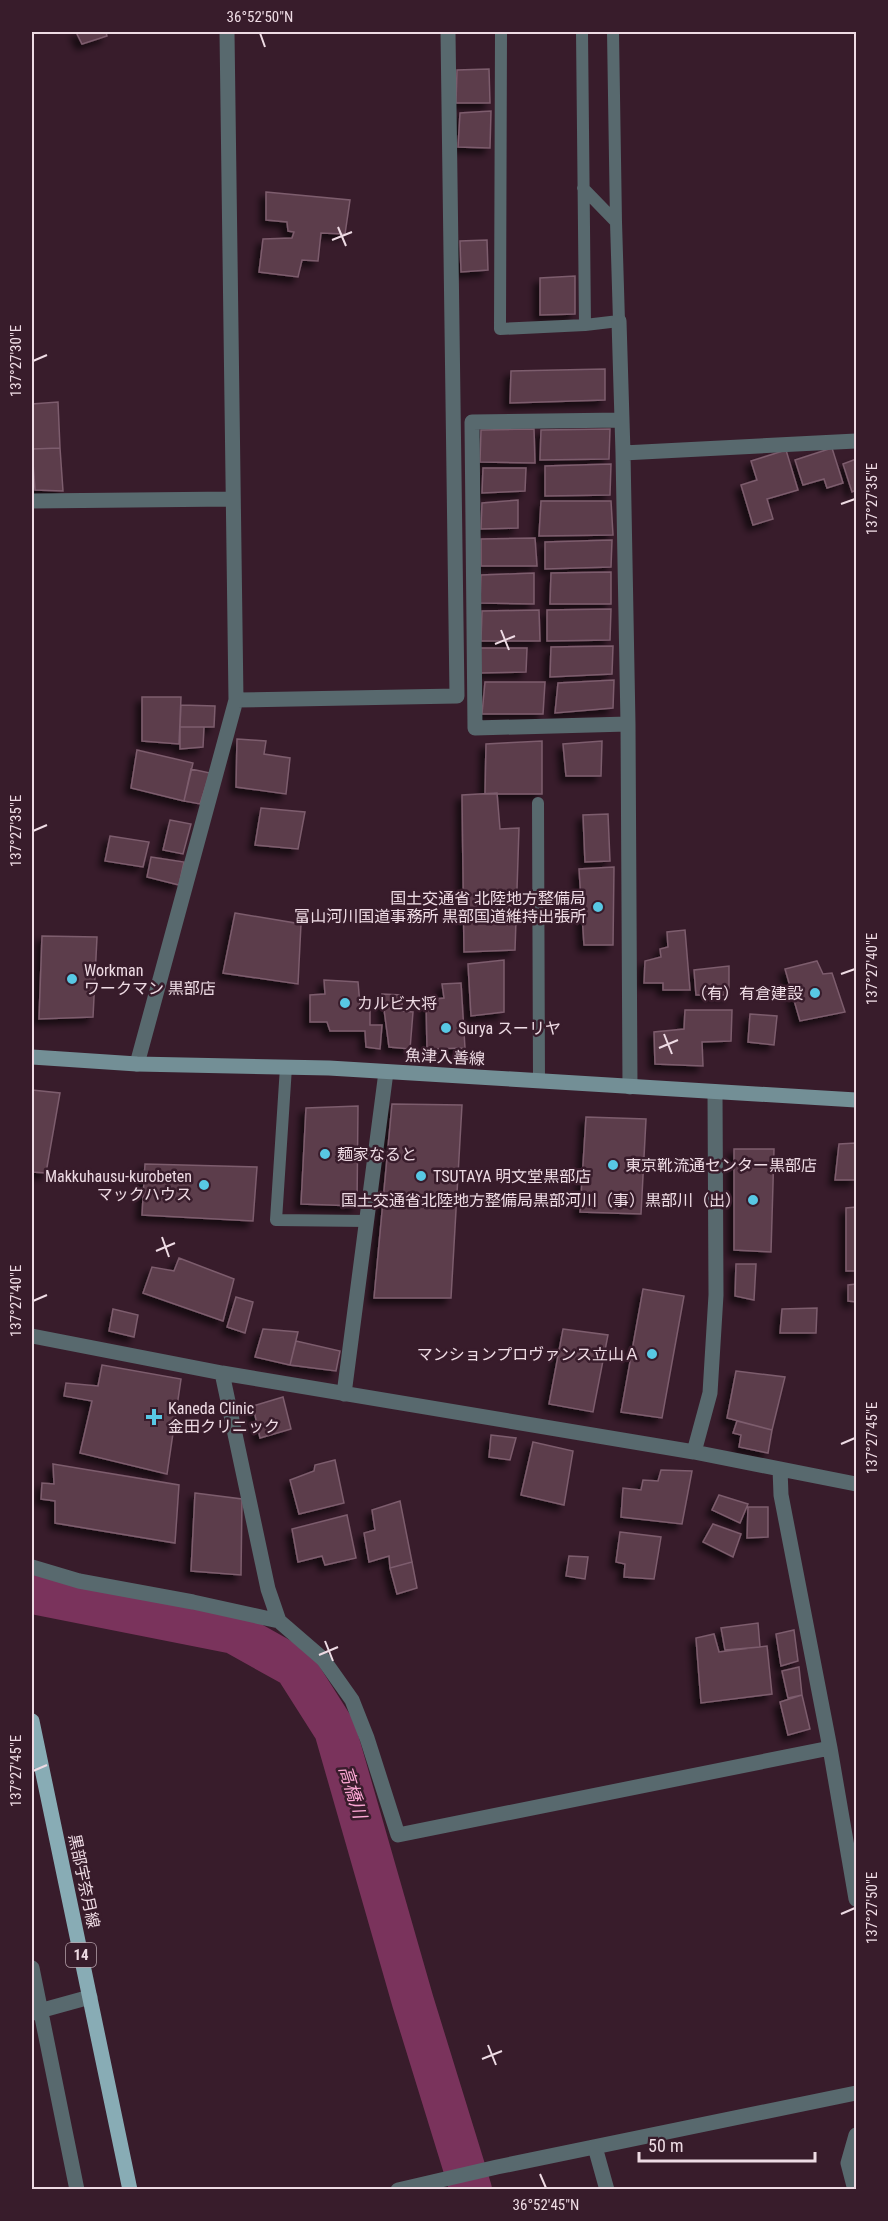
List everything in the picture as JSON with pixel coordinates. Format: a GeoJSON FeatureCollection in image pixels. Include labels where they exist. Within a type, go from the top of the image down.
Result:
{"type":"FeatureCollection","features":[{"type":"Feature","properties":{"kind":"main road","name":"魚津入善線"},"geometry":{"type":"LineString","coordinates":[[32,1057],[137,1064],[386,1072],[856,1100]]}},
{"type":"Feature","properties":{"kind":"main road","name":"黒部宇奈月線"},"geometry":{"type":"LineString","coordinates":[[32,1721],[130,2190]]}},
{"type":"Feature","properties":{"kind":"street"},"geometry":{"type":"LineString","coordinates":[[137,1064],[236,700],[227,32]]}},
{"type":"Feature","properties":{"kind":"street"},"geometry":{"type":"LineString","coordinates":[[236,700],[457,696],[448,32]]}},
{"type":"Feature","properties":{"kind":"street"},"geometry":{"type":"LineString","coordinates":[[620,321],[628,724],[630,1087]]}},
{"type":"Feature","properties":{"kind":"street"},"geometry":{"type":"LineString","coordinates":[[622,420],[472,422],[475,728],[628,724]]}},
{"type":"Feature","properties":{"kind":"street"},"geometry":{"type":"LineString","coordinates":[[623,453],[856,441]]}},
{"type":"Feature","properties":{"kind":"street"},"geometry":{"type":"LineString","coordinates":[[32,501],[233,499]]}},
{"type":"Feature","properties":{"kind":"street"},"geometry":{"type":"LineString","coordinates":[[345,1394],[386,1072]]}},
{"type":"Feature","properties":{"kind":"street"},"geometry":{"type":"LineString","coordinates":[[694,1452],[710,1393],[716,1295],[715,1092]]}},
{"type":"Feature","properties":{"kind":"street"},"geometry":{"type":"LineString","coordinates":[[32,1336],[222,1373],[694,1452],[856,1484]]}},
{"type":"Feature","properties":{"kind":"street"},"geometry":{"type":"LineString","coordinates":[[222,1373],[268,1589],[279,1622]]}},
{"type":"Feature","properties":{"kind":"street"},"geometry":{"type":"LineString","coordinates":[[780,1469],[781,1495],[830,1748],[856,1899]]}},
{"type":"Feature","properties":{"kind":"street"},"geometry":{"type":"LineString","coordinates":[[32,1567],[79,1581],[193,1602],[279,1622],[322,1659],[352,1700],[367,1738],[398,1834],[830,1748]]}},
{"type":"Feature","properties":{"kind":"street"},"geometry":{"type":"LineString","coordinates":[[32,1968],[36,2012],[77,2190]]}},
{"type":"Feature","properties":{"kind":"street"},"geometry":{"type":"LineString","coordinates":[[36,2012],[90,1997]]}},
{"type":"Feature","properties":{"kind":"street"},"geometry":{"type":"LineString","coordinates":[[398,2190],[856,2093]]}},
{"type":"Feature","properties":{"kind":"street"},"geometry":{"type":"LineString","coordinates":[[855,2190],[848,2163],[856,2135]]}},
{"type":"Feature","properties":{"kind":"street"},"geometry":{"type":"LineString","coordinates":[[595,2147],[607,2190]]}},
{"type":"Feature","properties":{"kind":"lane"},"geometry":{"type":"LineString","coordinates":[[501,32],[500,329],[620,321],[613,32]]}},
{"type":"Feature","properties":{"kind":"lane"},"geometry":{"type":"LineString","coordinates":[[582,32],[585,325]]}},
{"type":"Feature","properties":{"kind":"lane"},"geometry":{"type":"LineString","coordinates":[[583,188],[616,222]]}},
{"type":"Feature","properties":{"kind":"lane"},"geometry":{"type":"LineString","coordinates":[[538,803],[539,1081]]}},
{"type":"Feature","properties":{"kind":"lane"},"geometry":{"type":"LineString","coordinates":[[286,1067],[276,1220],[367,1221]]}},
{"type":"Feature","properties":{"kind":"building"},"geometry":{"type":"Polygon","coordinates":[[[76,32],[106,32],[107,36],[82,44],[76,32]]]}},
{"type":"Feature","properties":{"kind":"building"},"geometry":{"type":"Polygon","coordinates":[[[489,69],[490,103],[456,103],[457,70],[489,69]]]}},
{"type":"Feature","properties":{"kind":"building"},"geometry":{"type":"Polygon","coordinates":[[[491,111],[490,148],[458,147],[460,113],[491,111]]]}},
{"type":"Feature","properties":{"kind":"building"},"geometry":{"type":"Polygon","coordinates":[[[266,192],[350,200],[345,234],[321,233],[318,261],[302,260],[298,277],[259,272],[263,239],[292,238],[294,232],[288,231],[287,222],[266,220],[266,192]]]}},
{"type":"Feature","properties":{"kind":"building"},"geometry":{"type":"Polygon","coordinates":[[[487,240],[488,270],[461,272],[460,241],[487,240]]]}},
{"type":"Feature","properties":{"kind":"building"},"geometry":{"type":"Polygon","coordinates":[[[575,276],[575,314],[540,315],[540,278],[575,276]]]}},
{"type":"Feature","properties":{"kind":"building"},"geometry":{"type":"Polygon","coordinates":[[[605,369],[605,400],[510,403],[511,371],[605,369]]]}},
{"type":"Feature","properties":{"kind":"building"},"geometry":{"type":"Polygon","coordinates":[[[58,402],[60,448],[32,449],[32,404],[58,402]]]}},
{"type":"Feature","properties":{"kind":"building"},"geometry":{"type":"Polygon","coordinates":[[[534,429],[535,463],[480,462],[481,430],[534,429]]]}},
{"type":"Feature","properties":{"kind":"building"},"geometry":{"type":"Polygon","coordinates":[[[610,429],[609,459],[540,460],[541,430],[610,429]]]}},
{"type":"Feature","properties":{"kind":"building"},"geometry":{"type":"Polygon","coordinates":[[[60,448],[63,491],[35,490],[32,449],[60,448]]]}},
{"type":"Feature","properties":{"kind":"building"},"geometry":{"type":"Polygon","coordinates":[[[832,448],[843,483],[827,488],[824,479],[803,485],[795,460],[832,448]]]}},
{"type":"Feature","properties":{"kind":"building"},"geometry":{"type":"Polygon","coordinates":[[[786,450],[798,490],[767,499],[773,519],[753,525],[741,485],[757,480],[751,461],[786,450]]]}},
{"type":"Feature","properties":{"kind":"building"},"geometry":{"type":"Polygon","coordinates":[[[856,459],[856,490],[852,492],[843,464],[856,459]]]}},
{"type":"Feature","properties":{"kind":"building"},"geometry":{"type":"Polygon","coordinates":[[[611,464],[610,495],[545,496],[545,466],[611,464]]]}},
{"type":"Feature","properties":{"kind":"building"},"geometry":{"type":"Polygon","coordinates":[[[483,468],[526,468],[525,491],[482,493],[483,468]]]}},
{"type":"Feature","properties":{"kind":"building"},"geometry":{"type":"Polygon","coordinates":[[[518,500],[518,528],[481,529],[482,503],[518,500]]]}},
{"type":"Feature","properties":{"kind":"building"},"geometry":{"type":"Polygon","coordinates":[[[541,501],[611,501],[613,535],[539,536],[541,501]]]}},
{"type":"Feature","properties":{"kind":"building"},"geometry":{"type":"Polygon","coordinates":[[[535,538],[537,566],[481,566],[481,539],[535,538]]]}},
{"type":"Feature","properties":{"kind":"building"},"geometry":{"type":"Polygon","coordinates":[[[612,540],[611,567],[545,569],[545,542],[612,540]]]}},
{"type":"Feature","properties":{"kind":"building"},"geometry":{"type":"Polygon","coordinates":[[[611,572],[611,604],[550,604],[551,573],[611,572]]]}},
{"type":"Feature","properties":{"kind":"building"},"geometry":{"type":"Polygon","coordinates":[[[534,573],[534,604],[480,603],[481,575],[534,573]]]}},
{"type":"Feature","properties":{"kind":"building"},"geometry":{"type":"Polygon","coordinates":[[[611,609],[610,640],[547,641],[547,610],[611,609]]]}},
{"type":"Feature","properties":{"kind":"building"},"geometry":{"type":"Polygon","coordinates":[[[539,610],[540,641],[481,641],[482,611],[539,610]]]}},
{"type":"Feature","properties":{"kind":"building"},"geometry":{"type":"Polygon","coordinates":[[[613,646],[612,674],[550,677],[551,647],[613,646]]]}},
{"type":"Feature","properties":{"kind":"building"},"geometry":{"type":"Polygon","coordinates":[[[480,648],[527,648],[526,672],[480,673],[480,648]]]}},
{"type":"Feature","properties":{"kind":"building"},"geometry":{"type":"Polygon","coordinates":[[[614,680],[613,708],[555,713],[558,683],[614,680]]]}},
{"type":"Feature","properties":{"kind":"building"},"geometry":{"type":"Polygon","coordinates":[[[485,682],[545,682],[543,714],[482,714],[485,682]]]}},
{"type":"Feature","properties":{"kind":"building"},"geometry":{"type":"Polygon","coordinates":[[[142,697],[181,697],[179,744],[142,741],[142,697]]]}},
{"type":"Feature","properties":{"kind":"building"},"geometry":{"type":"Polygon","coordinates":[[[181,705],[215,706],[214,727],[180,727],[181,705]]]}},
{"type":"Feature","properties":{"kind":"building"},"geometry":{"type":"Polygon","coordinates":[[[180,727],[204,727],[203,747],[180,749],[180,727]]]}},
{"type":"Feature","properties":{"kind":"building"},"geometry":{"type":"Polygon","coordinates":[[[237,739],[266,741],[264,754],[290,758],[286,794],[236,787],[237,739]]]}},
{"type":"Feature","properties":{"kind":"building"},"geometry":{"type":"Polygon","coordinates":[[[542,741],[542,794],[485,794],[486,744],[542,741]]]}},
{"type":"Feature","properties":{"kind":"building"},"geometry":{"type":"Polygon","coordinates":[[[602,741],[601,776],[566,776],[563,744],[602,741]]]}},
{"type":"Feature","properties":{"kind":"building"},"geometry":{"type":"Polygon","coordinates":[[[137,750],[193,763],[184,801],[131,788],[137,750]]]}},
{"type":"Feature","properties":{"kind":"building"},"geometry":{"type":"Polygon","coordinates":[[[191,769],[210,773],[200,804],[184,801],[191,769]]]}},
{"type":"Feature","properties":{"kind":"building"},"geometry":{"type":"Polygon","coordinates":[[[497,793],[500,829],[519,828],[515,950],[464,952],[462,795],[497,793]]]}},
{"type":"Feature","properties":{"kind":"building"},"geometry":{"type":"Polygon","coordinates":[[[261,808],[305,812],[298,849],[255,845],[261,808]]]}},
{"type":"Feature","properties":{"kind":"building"},"geometry":{"type":"Polygon","coordinates":[[[608,814],[610,861],[585,862],[583,815],[608,814]]]}},
{"type":"Feature","properties":{"kind":"building"},"geometry":{"type":"Polygon","coordinates":[[[170,820],[191,824],[183,854],[163,850],[170,820]]]}},
{"type":"Feature","properties":{"kind":"building"},"geometry":{"type":"Polygon","coordinates":[[[110,836],[149,842],[143,867],[105,861],[110,836]]]}},
{"type":"Feature","properties":{"kind":"building"},"geometry":{"type":"Polygon","coordinates":[[[151,857],[184,862],[179,885],[147,877],[151,857]]]}},
{"type":"Feature","properties":{"kind":"building","name":"国土交通省 北陸地方整備局 富山河川国道事務所 黒部国道維持出張所"},"geometry":{"type":"Polygon","coordinates":[[[614,867],[613,945],[584,945],[579,869],[614,867]]]}},
{"type":"Feature","properties":{"kind":"building"},"geometry":{"type":"Polygon","coordinates":[[[235,913],[301,924],[298,984],[223,973],[235,913]]]}},
{"type":"Feature","properties":{"kind":"building"},"geometry":{"type":"Polygon","coordinates":[[[685,930],[690,990],[663,990],[663,983],[644,983],[645,961],[661,957],[660,949],[668,947],[667,932],[685,930]]]}},
{"type":"Feature","properties":{"kind":"building"},"geometry":{"type":"Polygon","coordinates":[[[42,936],[97,937],[93,1017],[39,1019],[42,936]]]}},
{"type":"Feature","properties":{"kind":"building"},"geometry":{"type":"Polygon","coordinates":[[[504,960],[504,1012],[471,1016],[468,964],[504,960]]]}},
{"type":"Feature","properties":{"kind":"building","name":"（有）有倉建設"},"geometry":{"type":"Polygon","coordinates":[[[817,961],[823,974],[832,973],[845,1012],[800,1021],[785,969],[817,961]]]}},
{"type":"Feature","properties":{"kind":"building"},"geometry":{"type":"Polygon","coordinates":[[[729,966],[729,995],[696,995],[694,970],[729,966]]]}},
{"type":"Feature","properties":{"kind":"building"},"geometry":{"type":"Polygon","coordinates":[[[324,980],[358,982],[360,1004],[370,1006],[370,1025],[382,1025],[380,1049],[366,1047],[365,1031],[330,1031],[327,1022],[310,1022],[310,995],[325,994],[324,980]]]}},
{"type":"Feature","properties":{"kind":"building"},"geometry":{"type":"Polygon","coordinates":[[[461,983],[465,1048],[427,1049],[426,1000],[444,998],[442,984],[461,983]]]}},
{"type":"Feature","properties":{"kind":"building"},"geometry":{"type":"Polygon","coordinates":[[[382,994],[402,995],[402,1011],[413,1012],[410,1049],[389,1047],[382,994]]]}},
{"type":"Feature","properties":{"kind":"building"},"geometry":{"type":"Polygon","coordinates":[[[685,1010],[732,1010],[731,1041],[702,1042],[703,1066],[655,1064],[654,1032],[684,1029],[685,1010]]]}},
{"type":"Feature","properties":{"kind":"building"},"geometry":{"type":"Polygon","coordinates":[[[750,1014],[777,1016],[774,1045],[748,1042],[750,1014]]]}},
{"type":"Feature","properties":{"kind":"building"},"geometry":{"type":"Polygon","coordinates":[[[32,1090],[60,1093],[46,1173],[32,1172],[32,1090]]]}},
{"type":"Feature","properties":{"kind":"building"},"geometry":{"type":"Polygon","coordinates":[[[392,1104],[462,1105],[451,1298],[374,1298],[392,1104]]]}},
{"type":"Feature","properties":{"kind":"building"},"geometry":{"type":"Polygon","coordinates":[[[358,1106],[357,1206],[301,1204],[306,1108],[358,1106]]]}},
{"type":"Feature","properties":{"kind":"building","name":"東京靴流通センター黒部店"},"geometry":{"type":"Polygon","coordinates":[[[586,1117],[646,1119],[641,1214],[580,1212],[586,1117]]]}},
{"type":"Feature","properties":{"kind":"building"},"geometry":{"type":"Polygon","coordinates":[[[856,1143],[856,1180],[835,1180],[839,1144],[856,1143]]]}},
{"type":"Feature","properties":{"kind":"building","name":"国土交通省北陸地方整備局黒部河川（事）黒部川（出）"},"geometry":{"type":"Polygon","coordinates":[[[734,1149],[774,1149],[771,1252],[734,1250],[734,1149]]]}},
{"type":"Feature","properties":{"kind":"building"},"geometry":{"type":"Polygon","coordinates":[[[145,1164],[257,1167],[253,1221],[142,1215],[145,1164]]]}},
{"type":"Feature","properties":{"kind":"building"},"geometry":{"type":"Polygon","coordinates":[[[856,1207],[856,1271],[846,1271],[846,1208],[856,1207]]]}},
{"type":"Feature","properties":{"kind":"building"},"geometry":{"type":"Polygon","coordinates":[[[179,1258],[234,1279],[223,1321],[143,1293],[152,1267],[174,1271],[179,1258]]]}},
{"type":"Feature","properties":{"kind":"building"},"geometry":{"type":"Polygon","coordinates":[[[736,1264],[756,1264],[754,1300],[735,1296],[736,1264]]]}},
{"type":"Feature","properties":{"kind":"building"},"geometry":{"type":"Polygon","coordinates":[[[856,1284],[856,1302],[848,1301],[848,1285],[856,1284]]]}},
{"type":"Feature","properties":{"kind":"building","name":"マンションプロヴァンス立山Ａ"},"geometry":{"type":"Polygon","coordinates":[[[643,1289],[684,1296],[662,1418],[621,1412],[643,1289]]]}},
{"type":"Feature","properties":{"kind":"building"},"geometry":{"type":"Polygon","coordinates":[[[236,1297],[253,1302],[245,1333],[227,1327],[236,1297]]]}},
{"type":"Feature","properties":{"kind":"building"},"geometry":{"type":"Polygon","coordinates":[[[817,1308],[816,1333],[780,1333],[782,1309],[817,1308]]]}},
{"type":"Feature","properties":{"kind":"building"},"geometry":{"type":"Polygon","coordinates":[[[113,1309],[138,1315],[134,1337],[109,1331],[113,1309]]]}},
{"type":"Feature","properties":{"kind":"building"},"geometry":{"type":"Polygon","coordinates":[[[263,1329],[298,1332],[290,1365],[255,1357],[263,1329]]]}},
{"type":"Feature","properties":{"kind":"building"},"geometry":{"type":"Polygon","coordinates":[[[563,1329],[608,1335],[593,1412],[549,1404],[563,1329]]]}},
{"type":"Feature","properties":{"kind":"building"},"geometry":{"type":"Polygon","coordinates":[[[296,1341],[340,1351],[336,1371],[290,1365],[296,1341]]]}},
{"type":"Feature","properties":{"kind":"building"},"geometry":{"type":"Polygon","coordinates":[[[102,1365],[181,1379],[167,1474],[80,1453],[92,1401],[64,1396],[66,1383],[98,1386],[102,1365]]]}},
{"type":"Feature","properties":{"kind":"building"},"geometry":{"type":"Polygon","coordinates":[[[736,1371],[785,1377],[772,1430],[727,1418],[736,1371]]]}},
{"type":"Feature","properties":{"kind":"building"},"geometry":{"type":"Polygon","coordinates":[[[283,1397],[291,1429],[260,1438],[253,1406],[283,1397]]]}},
{"type":"Feature","properties":{"kind":"building"},"geometry":{"type":"Polygon","coordinates":[[[737,1421],[772,1430],[768,1453],[739,1447],[741,1435],[733,1433],[737,1421]]]}},
{"type":"Feature","properties":{"kind":"building"},"geometry":{"type":"Polygon","coordinates":[[[491,1435],[516,1438],[510,1460],[489,1457],[491,1435]]]}},
{"type":"Feature","properties":{"kind":"building"},"geometry":{"type":"Polygon","coordinates":[[[533,1442],[573,1451],[564,1505],[521,1495],[533,1442]]]}},
{"type":"Feature","properties":{"kind":"building"},"geometry":{"type":"Polygon","coordinates":[[[335,1460],[344,1503],[299,1514],[290,1480],[314,1471],[315,1465],[335,1460]]]}},
{"type":"Feature","properties":{"kind":"building"},"geometry":{"type":"Polygon","coordinates":[[[53,1464],[179,1485],[175,1543],[55,1523],[55,1501],[41,1499],[42,1483],[54,1484],[53,1464]]]}},
{"type":"Feature","properties":{"kind":"building"},"geometry":{"type":"Polygon","coordinates":[[[661,1470],[692,1471],[682,1524],[621,1517],[623,1488],[641,1490],[643,1480],[658,1481],[661,1470]]]}},
{"type":"Feature","properties":{"kind":"building"},"geometry":{"type":"Polygon","coordinates":[[[195,1493],[242,1499],[241,1575],[191,1571],[195,1493]]]}},
{"type":"Feature","properties":{"kind":"building"},"geometry":{"type":"Polygon","coordinates":[[[719,1495],[748,1504],[740,1523],[712,1510],[719,1495]]]}},
{"type":"Feature","properties":{"kind":"building"},"geometry":{"type":"Polygon","coordinates":[[[400,1501],[412,1562],[390,1568],[389,1556],[369,1562],[364,1533],[375,1530],[372,1510],[400,1501]]]}},
{"type":"Feature","properties":{"kind":"building"},"geometry":{"type":"Polygon","coordinates":[[[748,1507],[768,1507],[768,1537],[747,1538],[748,1507]]]}},
{"type":"Feature","properties":{"kind":"building"},"geometry":{"type":"Polygon","coordinates":[[[347,1515],[356,1558],[325,1565],[322,1556],[298,1562],[292,1529],[347,1515]]]}},
{"type":"Feature","properties":{"kind":"building"},"geometry":{"type":"Polygon","coordinates":[[[713,1524],[741,1534],[733,1557],[703,1542],[713,1524]]]}},
{"type":"Feature","properties":{"kind":"building"},"geometry":{"type":"Polygon","coordinates":[[[620,1532],[661,1537],[654,1579],[624,1577],[625,1564],[616,1562],[620,1532]]]}},
{"type":"Feature","properties":{"kind":"building"},"geometry":{"type":"Polygon","coordinates":[[[569,1556],[588,1557],[585,1579],[566,1576],[569,1556]]]}},
{"type":"Feature","properties":{"kind":"building"},"geometry":{"type":"Polygon","coordinates":[[[412,1562],[417,1588],[397,1594],[390,1568],[412,1562]]]}},
{"type":"Feature","properties":{"kind":"building"},"geometry":{"type":"Polygon","coordinates":[[[758,1623],[760,1647],[725,1650],[721,1628],[758,1623]]]}},
{"type":"Feature","properties":{"kind":"building"},"geometry":{"type":"Polygon","coordinates":[[[794,1630],[798,1661],[781,1666],[776,1634],[794,1630]]]}},
{"type":"Feature","properties":{"kind":"building"},"geometry":{"type":"Polygon","coordinates":[[[714,1634],[719,1652],[767,1646],[772,1694],[701,1703],[696,1638],[714,1634]]]}},
{"type":"Feature","properties":{"kind":"building"},"geometry":{"type":"Polygon","coordinates":[[[799,1667],[802,1695],[788,1698],[782,1671],[799,1667]]]}},
{"type":"Feature","properties":{"kind":"building"},"geometry":{"type":"Polygon","coordinates":[[[802,1695],[810,1729],[788,1735],[780,1702],[802,1695]]]}},
{"type":"Feature","properties":{"kind":"waterway","name":"高橋川"},"geometry":{"type":"LineString","coordinates":[[32,1593],[234,1633],[295,1667],[335,1730],[413,2002],[471,2190]]}},
{"type":"Feature","properties":{"kind":"place","name":"国土交通省 北陸地方整備局 富山河川国道事務所 黒部国道維持出張所"},"geometry":{"type":"Point","coordinates":[598,907]}},
{"type":"Feature","properties":{"kind":"place","name":"Workman ワークマン 黒部店"},"geometry":{"type":"Point","coordinates":[72,979]}},
{"type":"Feature","properties":{"kind":"place","name":"（有）有倉建設"},"geometry":{"type":"Point","coordinates":[815,993]}},
{"type":"Feature","properties":{"kind":"place","name":"カルビ大将"},"geometry":{"type":"Point","coordinates":[345,1003]}},
{"type":"Feature","properties":{"kind":"place","name":"Surya スーリヤ"},"geometry":{"type":"Point","coordinates":[446,1028]}},
{"type":"Feature","properties":{"kind":"place","name":"麺家なると"},"geometry":{"type":"Point","coordinates":[325,1154]}},
{"type":"Feature","properties":{"kind":"place","name":"東京靴流通センター黒部店"},"geometry":{"type":"Point","coordinates":[613,1165]}},
{"type":"Feature","properties":{"kind":"place","name":"TSUTAYA 明文堂黒部店"},"geometry":{"type":"Point","coordinates":[421,1176]}},
{"type":"Feature","properties":{"kind":"place","name":"Makkuhausu-kurobeten マックハウス"},"geometry":{"type":"Point","coordinates":[204,1185]}},
{"type":"Feature","properties":{"kind":"place","name":"国土交通省北陸地方整備局黒部河川（事）黒部川（出）"},"geometry":{"type":"Point","coordinates":[753,1200]}},
{"type":"Feature","properties":{"kind":"place","name":"マンションプロヴァンス立山Ａ"},"geometry":{"type":"Point","coordinates":[652,1354]}},
{"type":"Feature","properties":{"kind":"place","name":"Kaneda Clinic 金田クリニック"},"geometry":{"type":"Point","coordinates":[154,1417]}}]}
